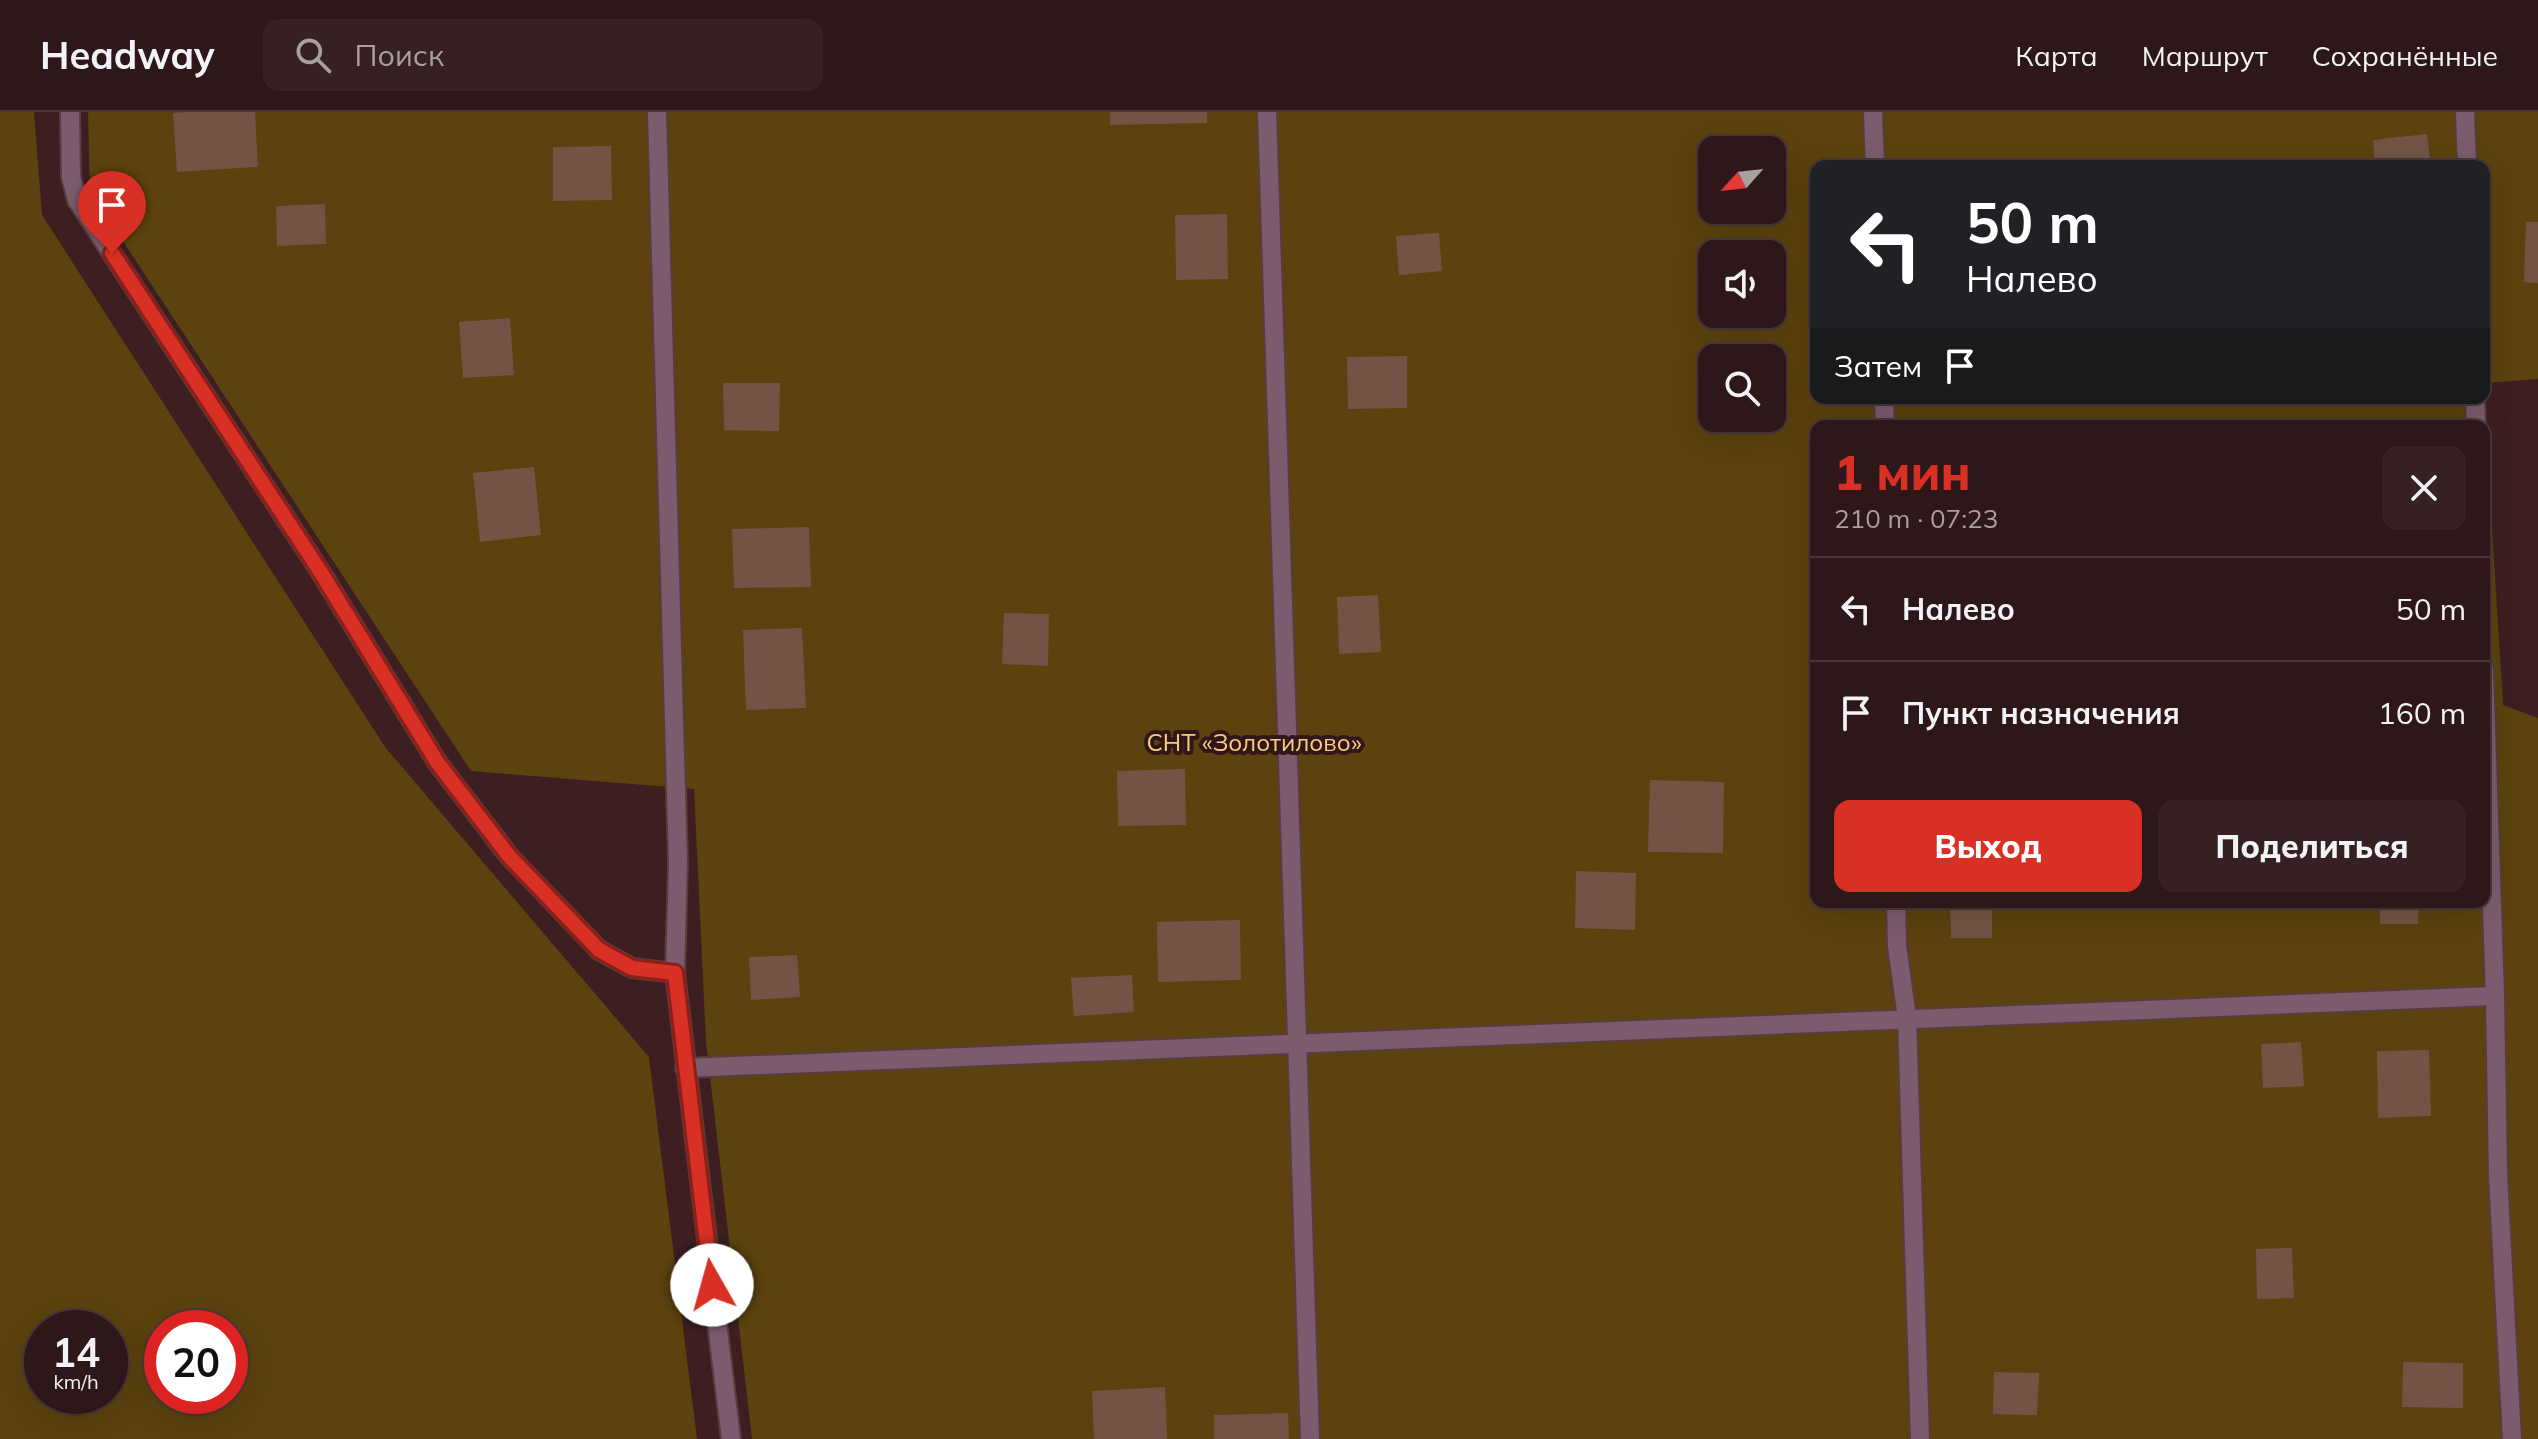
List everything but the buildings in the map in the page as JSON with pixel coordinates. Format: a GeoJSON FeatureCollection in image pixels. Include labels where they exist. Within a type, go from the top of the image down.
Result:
{"type":"FeatureCollection","features":[{"type":"Feature","properties":{"kind":"lane"},"geometry":{"type":"LineString","coordinates":[[70,112],[71,177],[77,200],[320,571],[437,762],[509,856],[599,950],[632,968],[675,973]]}},
{"type":"Feature","properties":{"kind":"lane"},"geometry":{"type":"LineString","coordinates":[[657,112],[678,863],[675,973],[731,1439]]}},
{"type":"Feature","properties":{"kind":"lane"},"geometry":{"type":"LineString","coordinates":[[1267,112],[1310,1439]]}},
{"type":"Feature","properties":{"kind":"lane"},"geometry":{"type":"LineString","coordinates":[[1873,112],[1875,160]]}},
{"type":"Feature","properties":{"kind":"lane"},"geometry":{"type":"LineString","coordinates":[[2465,112],[2467,160]]}},
{"type":"Feature","properties":{"kind":"lane"},"geometry":{"type":"LineString","coordinates":[[2490,848],[2498,1175],[2512,1439]]}},
{"type":"Feature","properties":{"kind":"lane"},"geometry":{"type":"LineString","coordinates":[[1896,908],[1897,946],[1907,1018],[1920,1439]]}},
{"type":"Feature","properties":{"kind":"lane"},"geometry":{"type":"LineString","coordinates":[[685,1068],[2495,996]]}},
{"type":"Feature","properties":{"kind":"green space"},"geometry":{"type":"Polygon","coordinates":[[[0,112],[34,112],[42,215],[385,747],[649,1057],[697,1439],[0,1439],[0,112]]]}},
{"type":"Feature","properties":{"kind":"green space","name":"СНТ «Золотилово»"},"geometry":{"type":"Polygon","coordinates":[[[88,112],[2538,112],[2538,379],[2490,383],[2490,160],[1810,160],[1810,404],[2484,404],[2485,420],[1810,420],[1810,908],[2490,908],[2490,495],[2503,705],[2538,718],[2538,1439],[752,1439],[706,1042],[694,789],[471,771],[90,191],[88,112]]]}},
{"type":"Feature","properties":{"kind":"route"},"geometry":{"type":"LineString","coordinates":[[112,253],[320,571],[437,762],[509,856],[599,950],[632,968],[675,973],[712,1285]]}}]}
